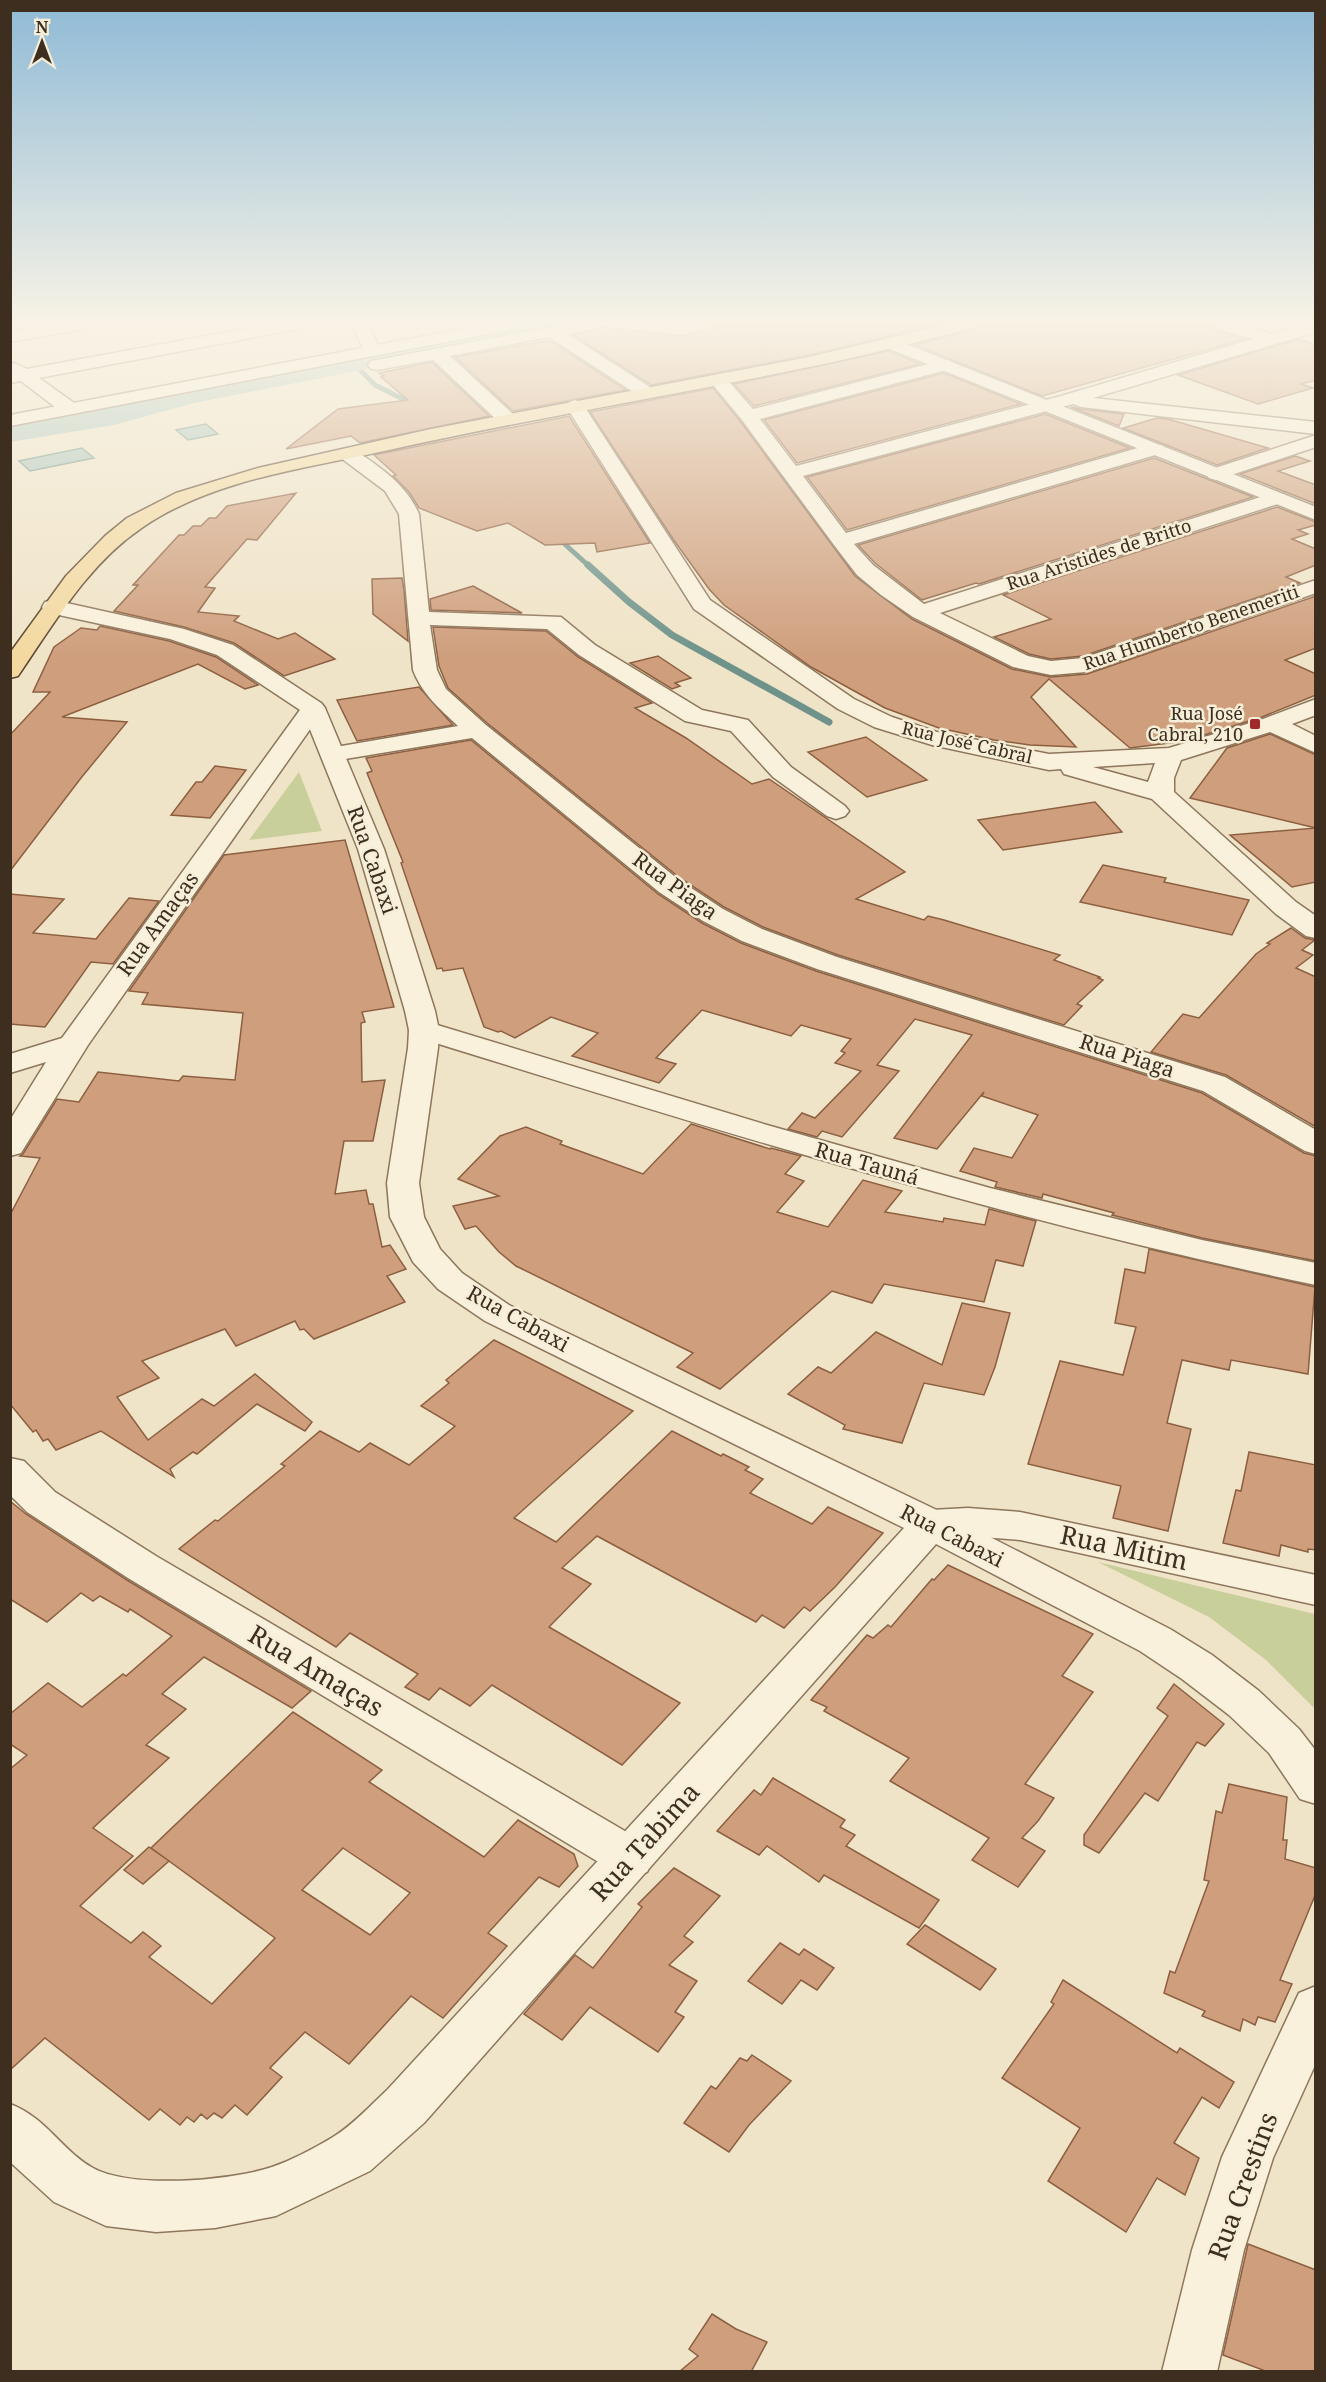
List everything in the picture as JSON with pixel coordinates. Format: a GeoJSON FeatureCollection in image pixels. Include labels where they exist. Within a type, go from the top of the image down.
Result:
{"type":"FeatureCollection","features":[{"type":"Feature","properties":{"kind":"main road"},"geometry":{"type":"LineString","coordinates":[[10,671],[53,607],[84,567],[130,526],[158,509],[220,485],[430,435]]}},
{"type":"Feature","properties":{"kind":"street","name":"Rua José Cabral"},"geometry":{"type":"LineString","coordinates":[[594,435],[702,604],[846,704],[883,723],[932,738],[1049,762],[1171,755],[1272,724],[1316,706]]}},
{"type":"Feature","properties":{"kind":"street","name":"Rua Humberto Benemeriti"},"geometry":{"type":"LineString","coordinates":[[763,435],[865,570],[921,612],[1021,662],[1038,667],[1067,668],[1086,665],[1316,586]]}},
{"type":"Feature","properties":{"kind":"street"},"geometry":{"type":"LineString","coordinates":[[792,473],[933,435]]}},
{"type":"Feature","properties":{"kind":"street"},"geometry":{"type":"LineString","coordinates":[[1119,435],[1316,514]]}},
{"type":"Feature","properties":{"kind":"street"},"geometry":{"type":"LineString","coordinates":[[1216,474],[1316,441]]}},
{"type":"Feature","properties":{"kind":"street"},"geometry":{"type":"LineString","coordinates":[[841,540],[1155,450]]}},
{"type":"Feature","properties":{"kind":"street","name":"Rua Piaga"},"geometry":{"type":"LineString","coordinates":[[348,454],[395,488],[404,499],[409,514],[425,670],[438,694],[477,730],[669,886],[713,915],[752,935],[827,963],[1214,1084],[1316,1144]]}},
{"type":"Feature","properties":{"kind":"street","name":"Rua Aristides de Britto"},"geometry":{"type":"LineString","coordinates":[[921,612],[1277,498]]}},
{"type":"Feature","properties":{"kind":"street"},"geometry":{"type":"LineString","coordinates":[[53,607],[176,634],[225,650],[313,708]]}},
{"type":"Feature","properties":{"kind":"street"},"geometry":{"type":"LineString","coordinates":[[418,618],[553,622],[594,655],[694,716],[739,725],[782,772],[836,811]]}},
{"type":"Feature","properties":{"kind":"street","name":"Rua Cabaxi"},"geometry":{"type":"LineString","coordinates":[[313,708],[371,849],[424,1030],[403,1183],[407,1217],[425,1254],[450,1281],[497,1313],[931,1524],[1155,1640],[1197,1667],[1244,1703],[1284,1741],[1316,1785]]}},
{"type":"Feature","properties":{"kind":"street","name":"Rua Amaças"},"geometry":{"type":"LineString","coordinates":[[10,1146],[73,1044],[313,708]]}},
{"type":"Feature","properties":{"kind":"street"},"geometry":{"type":"LineString","coordinates":[[1272,724],[1316,746]]}},
{"type":"Feature","properties":{"kind":"street"},"geometry":{"type":"LineString","coordinates":[[333,754],[477,730]]}},
{"type":"Feature","properties":{"kind":"street"},"geometry":{"type":"LineString","coordinates":[[1161,794],[1161,778],[1171,755]]}},
{"type":"Feature","properties":{"kind":"street"},"geometry":{"type":"LineString","coordinates":[[1049,762],[1161,794],[1286,908],[1316,930]]}},
{"type":"Feature","properties":{"kind":"street","name":"Rua Tauná"},"geometry":{"type":"LineString","coordinates":[[424,1030],[870,1166],[1059,1217],[1234,1258],[1316,1274]]}},
{"type":"Feature","properties":{"kind":"street"},"geometry":{"type":"LineString","coordinates":[[10,1064],[73,1044]]}},
{"type":"Feature","properties":{"kind":"street","name":"Rua Amaças"},"geometry":{"type":"LineString","coordinates":[[10,1471],[41,1502],[142,1567],[631,1858]]}},
{"type":"Feature","properties":{"kind":"street","name":"Rua Mitim"},"geometry":{"type":"LineString","coordinates":[[931,1524],[968,1522],[1020,1526],[1316,1590]]}},
{"type":"Feature","properties":{"kind":"street","name":"Rua Tabima"},"geometry":{"type":"LineString","coordinates":[[10,2128],[72,2184],[106,2201],[156,2207],[215,2204],[276,2191],[352,2154],[406,2106],[931,1524]]}},
{"type":"Feature","properties":{"kind":"street","name":"Rua Crestins"},"geometry":{"type":"LineString","coordinates":[[1189,2372],[1218,2250],[1248,2157],[1316,2008]]}},
{"type":"Feature","properties":{"kind":"green space"},"geometry":{"type":"Polygon","coordinates":[[[299,772],[322,831],[249,840],[299,772]]]}},
{"type":"Feature","properties":{"kind":"green space"},"geometry":{"type":"Polygon","coordinates":[[[1098,1562],[1315,1614],[1315,1709],[1266,1660],[1209,1617],[1098,1562]]]}},
{"type":"Feature","properties":{"kind":"water"},"geometry":{"type":"Polygon","coordinates":[[[182,435],[212,435],[188,440],[182,435]]]}},
{"type":"Feature","properties":{"kind":"water"},"geometry":{"type":"Polygon","coordinates":[[[82,448],[94,458],[30,471],[19,461],[82,448]]]}},
{"type":"Feature","properties":{"kind":"building"},"geometry":{"type":"Polygon","coordinates":[[[304,435],[397,435],[360,443],[351,436],[286,449],[304,435]]]}},
{"type":"Feature","properties":{"kind":"building"},"geometry":{"type":"Polygon","coordinates":[[[473,435],[581,435],[650,543],[597,552],[595,543],[545,545],[508,523],[477,531],[419,508],[409,492],[393,476],[396,475],[374,455],[473,435]]]}},
{"type":"Feature","properties":{"kind":"building"},"geometry":{"type":"Polygon","coordinates":[[[605,435],[751,435],[855,576],[912,619],[1012,669],[1051,677],[1087,674],[1316,596],[1316,648],[1285,660],[1316,674],[1316,695],[1262,717],[1185,741],[1130,748],[1049,679],[1031,697],[1076,747],[1030,745],[939,728],[885,708],[811,667],[724,605],[709,589],[673,539],[605,435]]]}},
{"type":"Feature","properties":{"kind":"building"},"geometry":{"type":"Polygon","coordinates":[[[776,435],[903,435],[797,463],[776,435]]]}},
{"type":"Feature","properties":{"kind":"building"},"geometry":{"type":"Polygon","coordinates":[[[965,435],[1098,435],[1130,448],[847,530],[807,477],[965,435]]]}},
{"type":"Feature","properties":{"kind":"building"},"geometry":{"type":"Polygon","coordinates":[[[1141,435],[1224,435],[1268,448],[1217,465],[1141,435]]]}},
{"type":"Feature","properties":{"kind":"building"},"geometry":{"type":"Polygon","coordinates":[[[1295,456],[1310,461],[1278,471],[1316,485],[1316,504],[1240,474],[1295,456]]]}},
{"type":"Feature","properties":{"kind":"building"},"geometry":{"type":"Polygon","coordinates":[[[1154,458],[1253,497],[922,600],[875,563],[858,545],[1154,458]]]}},
{"type":"Feature","properties":{"kind":"building"},"geometry":{"type":"Polygon","coordinates":[[[296,493],[257,540],[247,539],[205,587],[215,588],[198,612],[239,616],[234,621],[278,639],[295,633],[335,659],[284,676],[234,643],[184,627],[114,611],[138,585],[133,585],[179,535],[184,535],[193,526],[201,526],[209,518],[216,518],[227,506],[296,493]]]}},
{"type":"Feature","properties":{"kind":"building"},"geometry":{"type":"Polygon","coordinates":[[[1277,507],[1316,522],[1316,525],[1298,530],[1308,534],[1292,539],[1316,549],[1316,565],[1286,577],[1300,583],[1083,656],[1051,659],[1029,654],[994,637],[1051,619],[1003,595],[1277,507]]]}},
{"type":"Feature","properties":{"kind":"building"},"geometry":{"type":"Polygon","coordinates":[[[402,578],[408,641],[373,614],[372,579],[402,578]]]}},
{"type":"Feature","properties":{"kind":"building"},"geometry":{"type":"Polygon","coordinates":[[[473,586],[522,613],[431,610],[430,599],[473,586]]]}},
{"type":"Feature","properties":{"kind":"building"},"geometry":{"type":"Polygon","coordinates":[[[100,626],[169,641],[216,657],[258,685],[245,689],[198,664],[62,717],[127,722],[10,871],[10,735],[50,692],[33,692],[54,647],[81,628],[97,630],[100,626]]]}},
{"type":"Feature","properties":{"kind":"building"},"geometry":{"type":"Polygon","coordinates":[[[433,627],[546,631],[578,657],[652,703],[635,708],[686,738],[752,784],[769,779],[905,872],[856,899],[924,920],[928,916],[944,920],[1060,955],[1054,960],[1103,980],[1077,1004],[1082,1006],[1064,1025],[838,955],[763,927],[724,907],[680,878],[487,723],[448,688],[439,666],[433,627]]]}},
{"type":"Feature","properties":{"kind":"building"},"geometry":{"type":"Polygon","coordinates":[[[658,656],[691,678],[675,683],[680,686],[672,689],[630,663],[658,656]]]}},
{"type":"Feature","properties":{"kind":"building"},"geometry":{"type":"Polygon","coordinates":[[[419,687],[453,725],[357,741],[337,700],[419,687]]]}},
{"type":"Feature","properties":{"kind":"building"},"geometry":{"type":"Polygon","coordinates":[[[1270,734],[1316,755],[1316,828],[1190,798],[1227,748],[1270,734]]]}},
{"type":"Feature","properties":{"kind":"building"},"geometry":{"type":"Polygon","coordinates":[[[866,737],[927,780],[867,797],[808,752],[866,737]]]}},
{"type":"Feature","properties":{"kind":"building"},"geometry":{"type":"Polygon","coordinates":[[[471,740],[658,894],[702,923],[741,943],[816,971],[1202,1093],[1304,1153],[1316,1156],[1316,1261],[1202,1238],[1112,1215],[1114,1213],[1043,1194],[1042,1198],[995,1187],[997,1182],[960,1171],[974,1148],[1012,1158],[1038,1115],[982,1096],[984,1092],[937,1149],[894,1138],[972,1035],[915,1019],[877,1065],[899,1071],[842,1137],[822,1131],[817,1137],[788,1129],[802,1113],[815,1118],[861,1071],[835,1063],[845,1053],[841,1051],[851,1039],[801,1025],[791,1036],[702,1010],[656,1058],[676,1064],[659,1083],[572,1056],[598,1033],[551,1017],[515,1038],[501,1031],[484,1027],[463,968],[443,971],[442,968],[437,969],[401,863],[403,862],[367,773],[372,771],[366,758],[471,740]]]}},
{"type":"Feature","properties":{"kind":"building"},"geometry":{"type":"Polygon","coordinates":[[[215,766],[246,770],[210,818],[171,815],[196,782],[202,782],[215,766]]]}},
{"type":"Feature","properties":{"kind":"building"},"geometry":{"type":"Polygon","coordinates":[[[1095,802],[1122,832],[1003,850],[978,820],[1095,802]]]}},
{"type":"Feature","properties":{"kind":"building"},"geometry":{"type":"Polygon","coordinates":[[[1316,828],[1316,882],[1292,887],[1230,835],[1316,828]]]}},
{"type":"Feature","properties":{"kind":"building"},"geometry":{"type":"Polygon","coordinates":[[[345,840],[394,1007],[362,1012],[365,1022],[361,1023],[362,1082],[385,1080],[373,1141],[344,1141],[335,1194],[366,1190],[369,1204],[373,1204],[382,1247],[390,1245],[406,1269],[387,1276],[405,1302],[314,1339],[304,1329],[300,1330],[295,1321],[236,1346],[225,1329],[142,1361],[159,1378],[117,1397],[148,1440],[202,1399],[214,1406],[255,1374],[312,1422],[305,1431],[257,1404],[197,1454],[193,1452],[170,1469],[174,1477],[101,1431],[56,1450],[48,1439],[43,1441],[36,1430],[33,1432],[10,1404],[10,1215],[40,1158],[20,1156],[57,1099],[79,1102],[98,1072],[179,1081],[183,1076],[235,1080],[243,1013],[142,1004],[148,993],[129,991],[224,855],[345,840]]]}},
{"type":"Feature","properties":{"kind":"building"},"geometry":{"type":"Polygon","coordinates":[[[1103,865],[1166,878],[1164,882],[1249,900],[1232,935],[1080,902],[1103,865]]]}},
{"type":"Feature","properties":{"kind":"building"},"geometry":{"type":"Polygon","coordinates":[[[10,894],[64,899],[33,933],[96,939],[129,898],[159,901],[113,964],[91,962],[45,1027],[10,1024],[10,894]]]}},
{"type":"Feature","properties":{"kind":"building"},"geometry":{"type":"Polygon","coordinates":[[[1291,928],[1305,938],[1315,940],[1302,950],[1313,955],[1296,968],[1316,977],[1316,1127],[1226,1075],[1151,1052],[1183,1014],[1199,1018],[1256,954],[1270,944],[1267,943],[1291,928]]]}},
{"type":"Feature","properties":{"kind":"building"},"geometry":{"type":"Polygon","coordinates":[[[691,1124],[770,1149],[801,1156],[785,1174],[804,1181],[777,1212],[828,1227],[863,1180],[902,1191],[885,1212],[943,1222],[944,1218],[985,1225],[989,1209],[1036,1221],[1023,1266],[996,1260],[984,1302],[884,1284],[872,1303],[832,1291],[720,1389],[677,1367],[693,1353],[516,1266],[499,1252],[476,1226],[465,1229],[453,1206],[499,1196],[458,1179],[500,1136],[526,1127],[562,1141],[560,1144],[643,1174],[691,1124]]]}},
{"type":"Feature","properties":{"kind":"building"},"geometry":{"type":"Polygon","coordinates":[[[1149,1249],[1315,1287],[1308,1374],[1231,1360],[1229,1370],[1182,1360],[1167,1423],[1191,1429],[1168,1531],[1113,1518],[1121,1486],[1028,1464],[1060,1361],[1123,1375],[1136,1327],[1115,1323],[1125,1269],[1145,1273],[1149,1249]]]}},
{"type":"Feature","properties":{"kind":"building"},"geometry":{"type":"Polygon","coordinates":[[[962,1303],[1010,1313],[995,1367],[984,1395],[924,1383],[902,1443],[843,1429],[845,1425],[788,1394],[818,1367],[831,1373],[876,1332],[942,1365],[962,1303]]]}},
{"type":"Feature","properties":{"kind":"building"},"geometry":{"type":"Polygon","coordinates":[[[494,1340],[633,1411],[514,1518],[556,1542],[672,1431],[721,1456],[723,1454],[749,1467],[745,1470],[763,1479],[750,1493],[812,1524],[828,1507],[883,1533],[835,1587],[810,1611],[804,1607],[784,1628],[762,1615],[756,1622],[597,1536],[562,1568],[591,1584],[549,1627],[680,1703],[622,1765],[492,1685],[470,1706],[440,1688],[429,1700],[405,1687],[418,1674],[350,1633],[336,1647],[179,1549],[215,1520],[218,1521],[285,1466],[281,1464],[320,1431],[359,1452],[370,1443],[409,1465],[455,1426],[421,1406],[449,1383],[446,1380],[494,1340]]]}},
{"type":"Feature","properties":{"kind":"building"},"geometry":{"type":"Polygon","coordinates":[[[1249,1452],[1316,1465],[1316,1550],[1308,1549],[1308,1552],[1281,1545],[1279,1556],[1223,1543],[1236,1490],[1241,1491],[1249,1452]]]}},
{"type":"Feature","properties":{"kind":"building"},"geometry":{"type":"Polygon","coordinates":[[[10,1501],[26,1514],[127,1580],[311,1691],[292,1708],[204,1657],[162,1694],[186,1709],[146,1745],[169,1758],[93,1828],[133,1856],[80,1906],[131,1943],[143,1932],[161,1946],[149,1957],[212,2004],[275,1938],[151,1848],[293,1712],[382,1770],[369,1782],[484,1857],[518,1820],[574,1854],[578,1866],[559,1887],[539,1877],[488,1933],[507,1946],[443,2018],[411,1996],[349,2064],[305,2032],[270,2068],[282,2077],[247,2115],[235,2105],[222,2118],[214,2113],[207,2119],[201,2114],[194,2122],[187,2117],[180,2125],[160,2109],[149,2120],[45,2038],[10,2070],[10,1769],[27,1755],[10,1744],[10,1714],[48,1683],[82,1707],[123,1674],[126,1676],[172,1636],[130,1609],[128,1612],[100,1596],[93,1601],[81,1593],[47,1622],[10,1599],[10,1501]],[[343,1848],[302,1890],[370,1935],[410,1893],[343,1848]]]}},
{"type":"Feature","properties":{"kind":"building"},"geometry":{"type":"Polygon","coordinates":[[[948,1565],[1093,1634],[1062,1676],[1093,1692],[1025,1784],[1054,1798],[1038,1821],[1022,1838],[1045,1851],[1018,1887],[972,1860],[989,1838],[890,1781],[909,1758],[824,1711],[827,1707],[811,1700],[867,1635],[873,1638],[888,1625],[891,1627],[932,1579],[934,1580],[948,1565]]]}},
{"type":"Feature","properties":{"kind":"building"},"geometry":{"type":"Polygon","coordinates":[[[1174,1684],[1224,1724],[1205,1746],[1197,1742],[1158,1801],[1145,1793],[1099,1853],[1084,1845],[1084,1835],[1168,1716],[1157,1708],[1174,1684]]]}},
{"type":"Feature","properties":{"kind":"building"},"geometry":{"type":"Polygon","coordinates":[[[773,1778],[845,1820],[840,1827],[855,1835],[846,1846],[939,1900],[919,1928],[824,1875],[819,1882],[767,1846],[759,1855],[717,1831],[754,1790],[761,1795],[773,1778]]]}},
{"type":"Feature","properties":{"kind":"building"},"geometry":{"type":"Polygon","coordinates":[[[1229,1784],[1287,1797],[1283,1840],[1287,1840],[1285,1859],[1316,1868],[1316,1893],[1280,1980],[1292,1984],[1275,2022],[1258,2017],[1255,2025],[1243,2019],[1240,2031],[1202,2016],[1205,2011],[1164,1993],[1170,1971],[1175,1973],[1209,1881],[1204,1880],[1216,1811],[1222,1813],[1229,1784]]]}},
{"type":"Feature","properties":{"kind":"building"},"geometry":{"type":"Polygon","coordinates":[[[149,1847],[169,1861],[143,1884],[124,1870],[149,1847]]]}},
{"type":"Feature","properties":{"kind":"building"},"geometry":{"type":"Polygon","coordinates":[[[674,1868],[720,1896],[684,1936],[693,1942],[669,1965],[697,1981],[675,2012],[684,2017],[658,2052],[590,2007],[562,2040],[524,2014],[575,1955],[593,1968],[642,1907],[638,1904],[674,1868]]]}},
{"type":"Feature","properties":{"kind":"building"},"geometry":{"type":"Polygon","coordinates":[[[925,1925],[996,1969],[980,1990],[907,1944],[925,1925]]]}},
{"type":"Feature","properties":{"kind":"building"},"geometry":{"type":"Polygon","coordinates":[[[780,1943],[799,1955],[804,1949],[834,1968],[817,1990],[801,1980],[782,2004],[748,1981],[780,1943]]]}},
{"type":"Feature","properties":{"kind":"building"},"geometry":{"type":"Polygon","coordinates":[[[1063,1980],[1177,2053],[1180,2048],[1234,2082],[1219,2108],[1202,2097],[1174,2143],[1199,2158],[1185,2195],[1157,2178],[1126,2232],[1048,2181],[1080,2128],[1002,2078],[1054,2004],[1051,2002],[1063,1980]]]}},
{"type":"Feature","properties":{"kind":"building"},"geometry":{"type":"Polygon","coordinates":[[[752,2055],[791,2081],[749,2125],[729,2152],[684,2123],[711,2086],[716,2089],[740,2058],[747,2061],[752,2055]]]}},
{"type":"Feature","properties":{"kind":"building"},"geometry":{"type":"Polygon","coordinates":[[[1248,2244],[1316,2270],[1316,2372],[1268,2372],[1223,2355],[1248,2244]]]}},
{"type":"Feature","properties":{"kind":"building"},"geometry":{"type":"Polygon","coordinates":[[[712,2314],[736,2329],[767,2342],[751,2372],[679,2372],[698,2356],[689,2349],[712,2314]]]}},
{"type":"Feature","properties":{"kind":"waterway"},"geometry":{"type":"LineString","coordinates":[[558,538],[590,567]]}},
{"type":"Feature","properties":{"kind":"waterway"},"geometry":{"type":"LineString","coordinates":[[588,565],[629,602],[672,635],[829,722]]}},
{"type":"Feature","properties":{"kind":"place","name":"Rua José Cabral, 210"},"geometry":{"type":"Point","coordinates":[1255,724]}}]}
